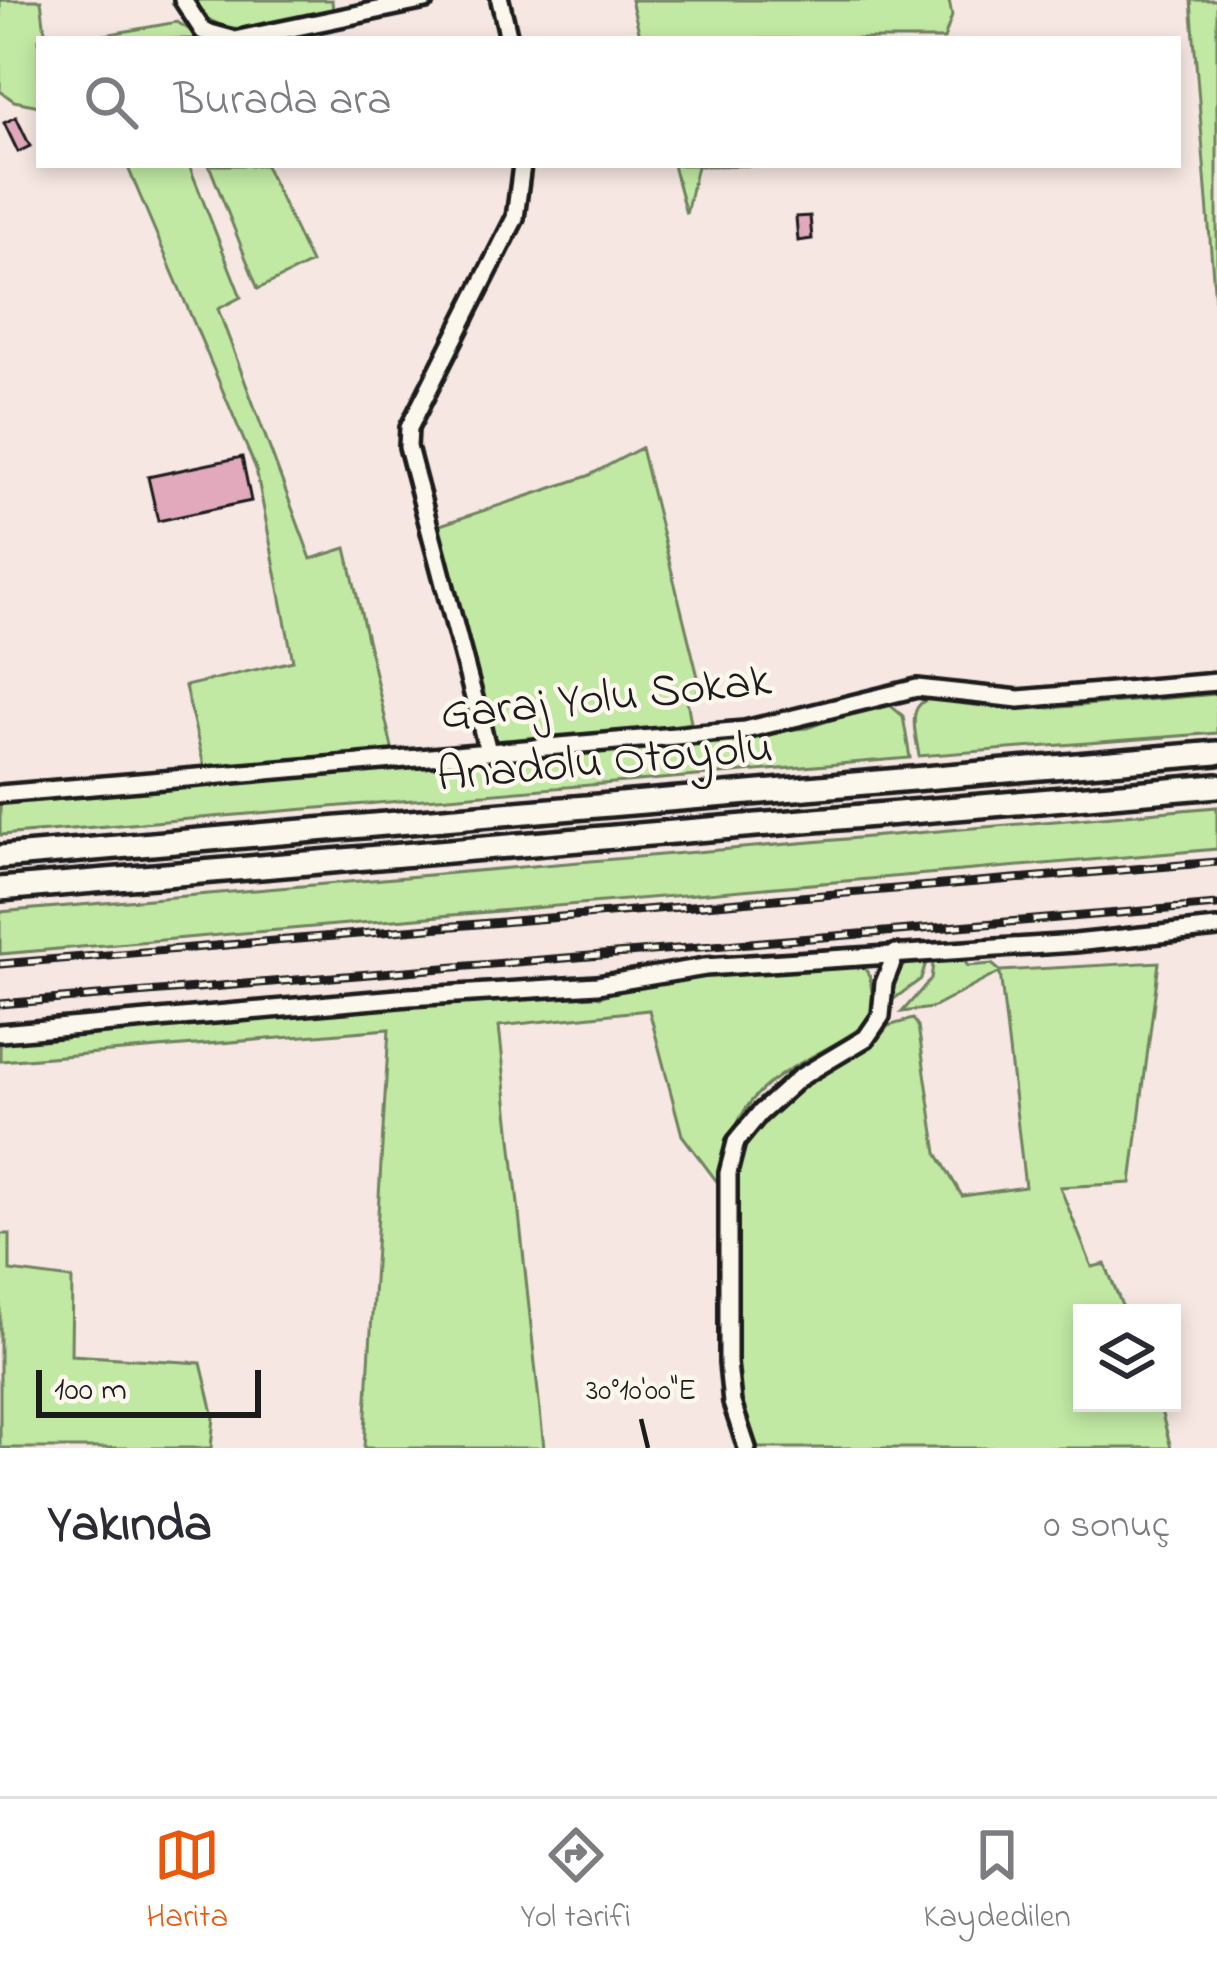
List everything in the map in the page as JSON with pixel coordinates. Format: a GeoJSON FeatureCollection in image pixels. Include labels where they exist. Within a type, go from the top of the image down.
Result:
{"type":"FeatureCollection","features":[{"type":"Feature","properties":{"kind":"highway","name":"Anadolu Otoyolu"},"geometry":{"type":"LineString","coordinates":[[0,857],[1217,753]]}},
{"type":"Feature","properties":{"kind":"highway","name":"Anadolu Otoyolu"},"geometry":{"type":"LineString","coordinates":[[0,889],[1217,786]]}},
{"type":"Feature","properties":{"kind":"street"},"geometry":{"type":"LineString","coordinates":[[183,0],[203,31],[224,36]]}},
{"type":"Feature","properties":{"kind":"street"},"geometry":{"type":"LineString","coordinates":[[251,36],[426,0]]}},
{"type":"Feature","properties":{"kind":"street"},"geometry":{"type":"LineString","coordinates":[[500,0],[508,36]]}},
{"type":"Feature","properties":{"kind":"street"},"geometry":{"type":"LineString","coordinates":[[488,751],[408,447],[409,428],[515,218],[522,168]]}},
{"type":"Feature","properties":{"kind":"street","name":"Garaj Yolu Sokak"},"geometry":{"type":"LineString","coordinates":[[2,791],[746,730],[917,688],[1018,699],[1217,682]]}},
{"type":"Feature","properties":{"kind":"street"},"geometry":{"type":"LineString","coordinates":[[0,1033],[597,985],[706,967],[1075,943],[1217,928]]}},
{"type":"Feature","properties":{"kind":"street"},"geometry":{"type":"LineString","coordinates":[[747,1448],[732,1403],[728,1363],[728,1173],[736,1142],[799,1078],[866,1038],[881,1016],[884,983],[896,953]]}},
{"type":"Feature","properties":{"kind":"green space"},"geometry":{"type":"Polygon","coordinates":[[[0,0],[41,0],[46,36],[36,36],[36,105],[14,101],[0,91],[0,0]]]}},
{"type":"Feature","properties":{"kind":"green space"},"geometry":{"type":"Polygon","coordinates":[[[189,0],[332,0],[333,12],[274,26],[236,28],[203,15],[189,0]]]}},
{"type":"Feature","properties":{"kind":"green space"},"geometry":{"type":"Polygon","coordinates":[[[631,0],[949,0],[952,16],[945,36],[640,36],[631,0]]]}},
{"type":"Feature","properties":{"kind":"green space"},"geometry":{"type":"Polygon","coordinates":[[[1191,0],[1217,0],[1217,327],[1191,0]]]}},
{"type":"Feature","properties":{"kind":"green space"},"geometry":{"type":"Polygon","coordinates":[[[177,22],[200,36],[99,36],[177,22]]]}},
{"type":"Feature","properties":{"kind":"green space"},"geometry":{"type":"Polygon","coordinates":[[[128,168],[190,168],[241,297],[218,309],[311,559],[346,548],[393,752],[205,770],[185,686],[293,661],[256,469],[128,168]]]}},
{"type":"Feature","properties":{"kind":"green space"},"geometry":{"type":"Polygon","coordinates":[[[210,168],[266,168],[311,263],[258,289],[210,168]]]}},
{"type":"Feature","properties":{"kind":"green space"},"geometry":{"type":"Polygon","coordinates":[[[674,168],[697,168],[686,214],[674,168]]]}},
{"type":"Feature","properties":{"kind":"green space"},"geometry":{"type":"Polygon","coordinates":[[[641,448],[701,689],[687,700],[691,723],[556,743],[477,739],[419,532],[588,476],[641,448]]]}},
{"type":"Feature","properties":{"kind":"green space"},"geometry":{"type":"Polygon","coordinates":[[[1217,694],[1217,733],[919,756],[914,726],[921,704],[939,697],[1050,708],[1217,694]]]}},
{"type":"Feature","properties":{"kind":"green space"},"geometry":{"type":"Polygon","coordinates":[[[876,704],[891,706],[903,716],[910,758],[0,835],[0,797],[807,728],[876,704]]]}},
{"type":"Feature","properties":{"kind":"green space"},"geometry":{"type":"Polygon","coordinates":[[[1217,807],[1217,849],[0,954],[0,912],[1217,807]]]}},
{"type":"Feature","properties":{"kind":"green space"},"geometry":{"type":"Polygon","coordinates":[[[934,956],[971,958],[965,962],[968,966],[992,964],[1000,971],[1159,962],[1131,1183],[1060,1187],[1092,1267],[1105,1264],[1121,1304],[1073,1304],[1073,1412],[1161,1412],[1171,1448],[751,1448],[736,1394],[734,1234],[742,1146],[765,1115],[802,1085],[879,1038],[888,1026],[913,1019],[918,1026],[937,1153],[962,1196],[1025,1187],[1000,972],[932,1008],[902,1012],[931,979],[934,956]]]}},
{"type":"Feature","properties":{"kind":"green space"},"geometry":{"type":"Polygon","coordinates":[[[916,957],[927,959],[921,979],[890,1002],[889,986],[916,957]]]}},
{"type":"Feature","properties":{"kind":"green space"},"geometry":{"type":"Polygon","coordinates":[[[862,963],[870,977],[875,1015],[762,1089],[739,1121],[718,1183],[682,1135],[649,1010],[499,1026],[544,1448],[364,1448],[389,1029],[0,1061],[0,1037],[492,997],[583,993],[600,997],[655,978],[862,963]]]}},
{"type":"Feature","properties":{"kind":"green space"},"geometry":{"type":"Polygon","coordinates":[[[0,1234],[10,1234],[10,1271],[72,1279],[71,1355],[201,1363],[214,1417],[211,1448],[0,1448],[0,1234]]]}},
{"type":"Feature","properties":{"kind":"building"},"geometry":{"type":"Polygon","coordinates":[[[16,117],[30,146],[18,152],[4,123],[16,117]]]}},
{"type":"Feature","properties":{"kind":"building"},"geometry":{"type":"Polygon","coordinates":[[[810,216],[812,239],[798,241],[796,217],[810,216]]]}},
{"type":"Feature","properties":{"kind":"building"},"geometry":{"type":"Polygon","coordinates":[[[242,457],[251,501],[158,521],[148,477],[242,457]]]}},
{"type":"Feature","properties":{"kind":"railway"},"geometry":{"type":"LineString","coordinates":[[0,964],[1217,862]]}},
{"type":"Feature","properties":{"kind":"railway"},"geometry":{"type":"LineString","coordinates":[[0,1004],[1217,905]]}}]}
